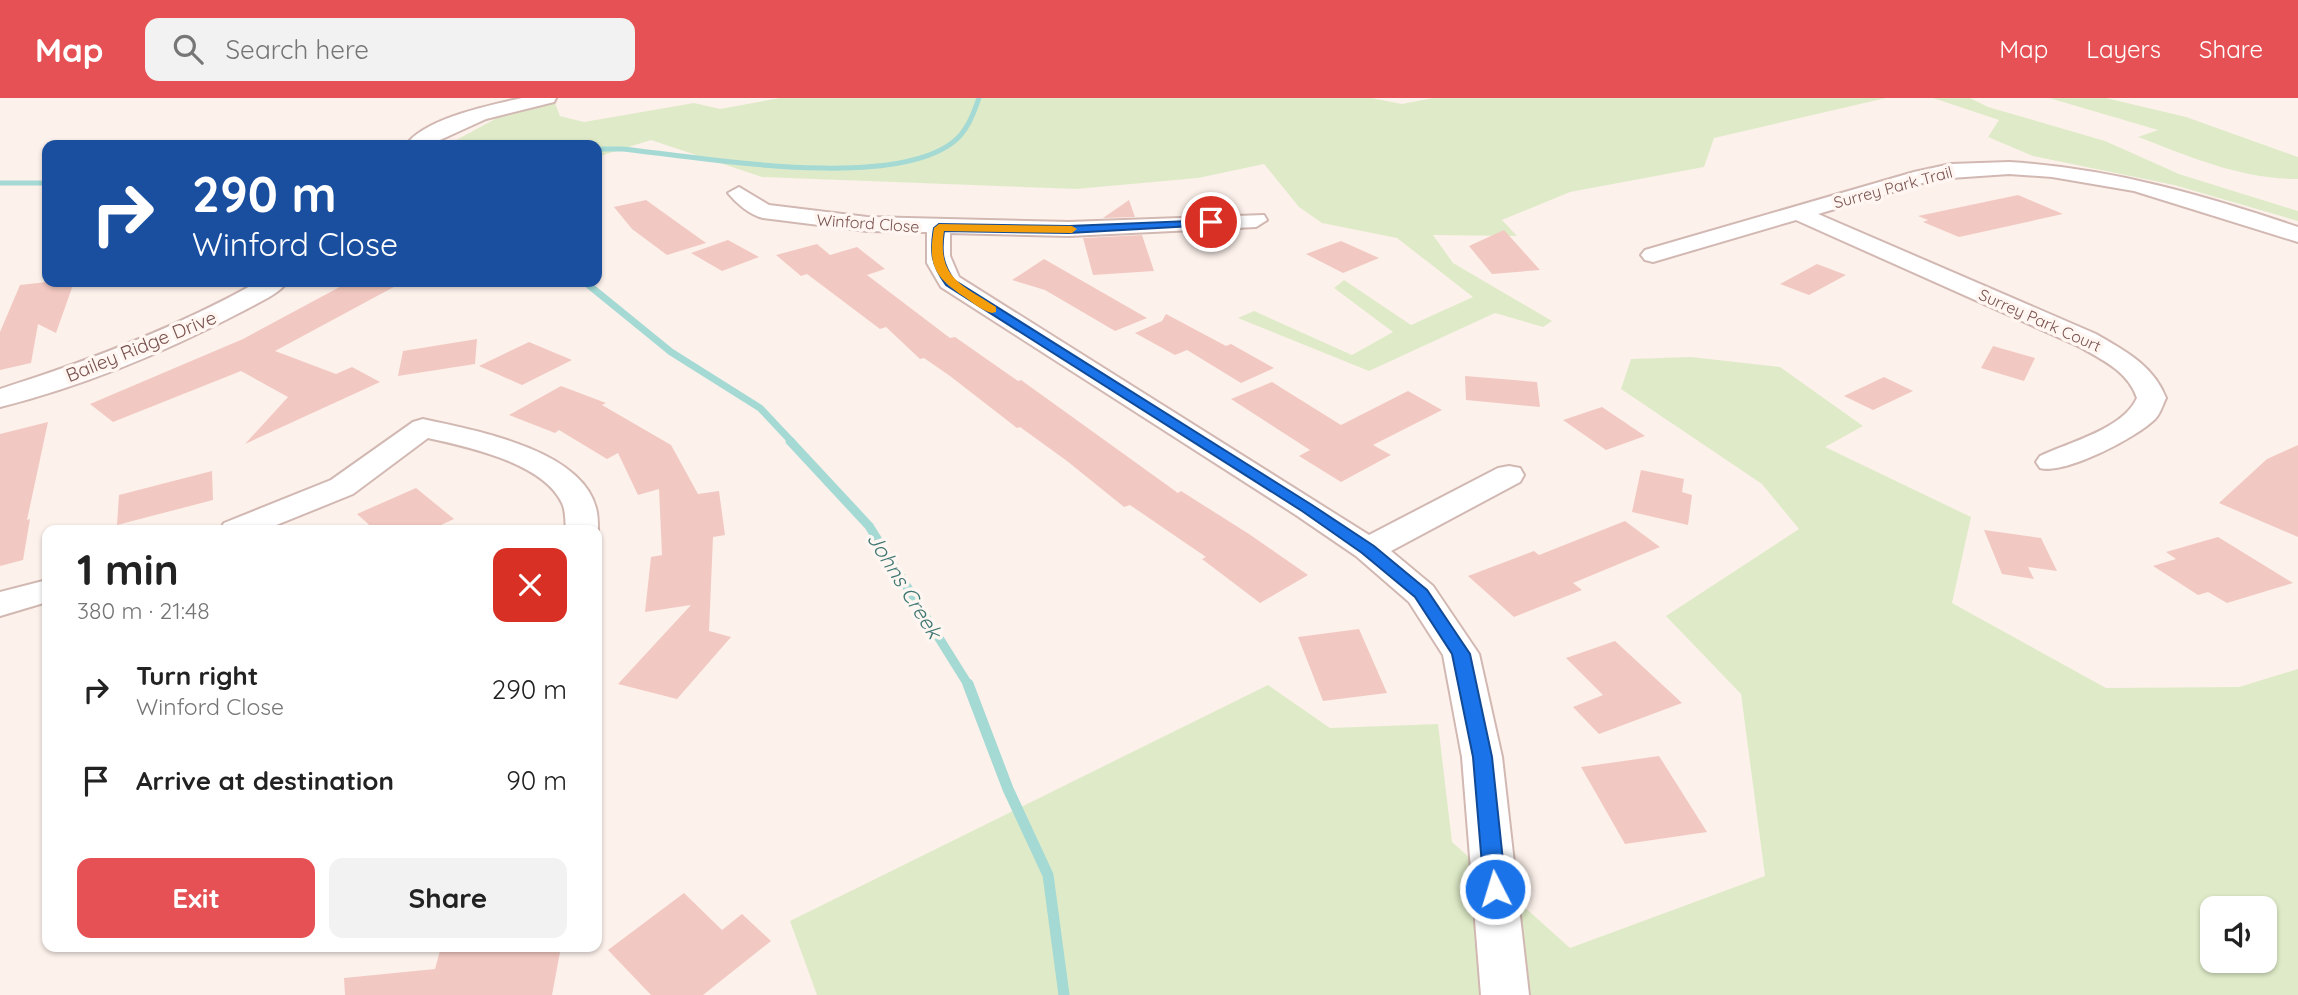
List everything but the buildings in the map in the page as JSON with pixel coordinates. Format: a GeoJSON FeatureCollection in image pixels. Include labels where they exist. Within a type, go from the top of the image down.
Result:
{"type":"FeatureCollection","features":[{"type":"Feature","properties":{"kind":"street"},"geometry":{"type":"LineString","coordinates":[[425,140],[456,123],[489,111],[547,98]]}},
{"type":"Feature","properties":{"kind":"street","name":"Surrey Park Trail"},"geometry":{"type":"LineString","coordinates":[[1653,255],[1926,175],[2001,168],[2087,175],[2135,184],[2212,206],[2298,236]]}},
{"type":"Feature","properties":{"kind":"street","name":"Winford Close"},"geometry":{"type":"LineString","coordinates":[[739,193],[763,211],[867,224],[939,228],[1069,229],[1256,220]]}},
{"type":"Feature","properties":{"kind":"street","name":"Surrey Park Court"},"geometry":{"type":"LineString","coordinates":[[1798,213],[2087,340],[2130,366],[2143,379],[2151,391],[2152,403],[2147,414],[2134,424],[2051,462]]}},
{"type":"Feature","properties":{"kind":"street"},"geometry":{"type":"LineString","coordinates":[[939,228],[935,252],[940,268],[950,282],[1368,549],[1421,593],[1461,654],[1482,757],[1505,995]]}},
{"type":"Feature","properties":{"kind":"street","name":"Bailey Ridge Drive"},"geometry":{"type":"LineString","coordinates":[[0,398],[89,371],[148,347],[233,308],[267,287]]}},
{"type":"Feature","properties":{"kind":"street"},"geometry":{"type":"LineString","coordinates":[[248,525],[342,486],[424,428],[514,453],[547,469],[575,494],[583,525]]}},
{"type":"Feature","properties":{"kind":"street"},"geometry":{"type":"LineString","coordinates":[[1368,549],[1509,475]]}},
{"type":"Feature","properties":{"kind":"street"},"geometry":{"type":"LineString","coordinates":[[0,604],[42,592]]}},
{"type":"Feature","properties":{"kind":"green space"},"geometry":{"type":"Polygon","coordinates":[[[780,98],[1371,98],[1402,104],[1433,98],[1886,98],[1714,138],[1704,167],[1570,192],[1502,220],[1517,236],[1433,235],[1453,263],[1552,321],[1543,327],[1495,313],[1369,371],[1238,318],[1254,311],[1352,355],[1393,332],[1334,288],[1344,280],[1411,325],[1473,297],[1397,238],[1322,223],[1299,207],[1264,164],[1198,178],[1076,189],[762,177],[651,140],[602,155],[602,140],[456,140],[497,118],[555,103],[560,116],[584,122],[694,103],[720,109],[780,98]]]}},
{"type":"Feature","properties":{"kind":"green space"},"geometry":{"type":"Polygon","coordinates":[[[1933,98],[1970,98],[1988,107],[2105,141],[2179,174],[2298,211],[2298,221],[2174,185],[2033,156],[1988,137],[1999,120],[1933,98]]]}},
{"type":"Feature","properties":{"kind":"green space"},"geometry":{"type":"Polygon","coordinates":[[[2049,98],[2106,98],[2186,117],[2298,157],[2298,179],[2256,175],[2216,166],[2138,137],[2158,130],[2049,98]]]}},
{"type":"Feature","properties":{"kind":"green space"},"geometry":{"type":"Polygon","coordinates":[[[1691,357],[1780,367],[1863,426],[1825,447],[1971,517],[1952,603],[2106,688],[2239,687],[2298,669],[2298,995],[817,995],[790,921],[1268,685],[1330,728],[1438,724],[1452,842],[1570,948],[1765,876],[1741,694],[1666,616],[1799,529],[1762,484],[1621,389],[1631,359],[1691,357]]]}},
{"type":"Feature","properties":{"kind":"waterway","name":"Johns Creek"},"geometry":{"type":"LineString","coordinates":[[602,149],[792,167],[884,165],[922,157],[952,143],[966,128],[979,98]]}},
{"type":"Feature","properties":{"kind":"waterway"},"geometry":{"type":"LineString","coordinates":[[0,183],[42,183]]}},
{"type":"Feature","properties":{"kind":"waterway","name":"Johns Creek"},"geometry":{"type":"LineString","coordinates":[[591,287],[671,352],[760,408],[792,442]]}},
{"type":"Feature","properties":{"kind":"waterway","name":"Johns Creek"},"geometry":{"type":"LineString","coordinates":[[790,441],[869,526],[968,685]]}},
{"type":"Feature","properties":{"kind":"waterway","name":"Johns Creek"},"geometry":{"type":"LineString","coordinates":[[968,685],[1008,789],[1048,875],[1064,995]]}},
{"type":"Feature","properties":{"kind":"slow traffic"},"geometry":{"type":"LineString","coordinates":[[992,310],[950,282],[940,268],[935,252],[939,228],[1072,229]]}},
{"type":"Feature","properties":{"kind":"route"},"geometry":{"type":"LineString","coordinates":[[1211,222],[1069,229],[939,228],[935,252],[940,268],[950,282],[1307,508],[1368,549],[1421,593],[1461,654],[1482,757],[1495,889]]}}]}
